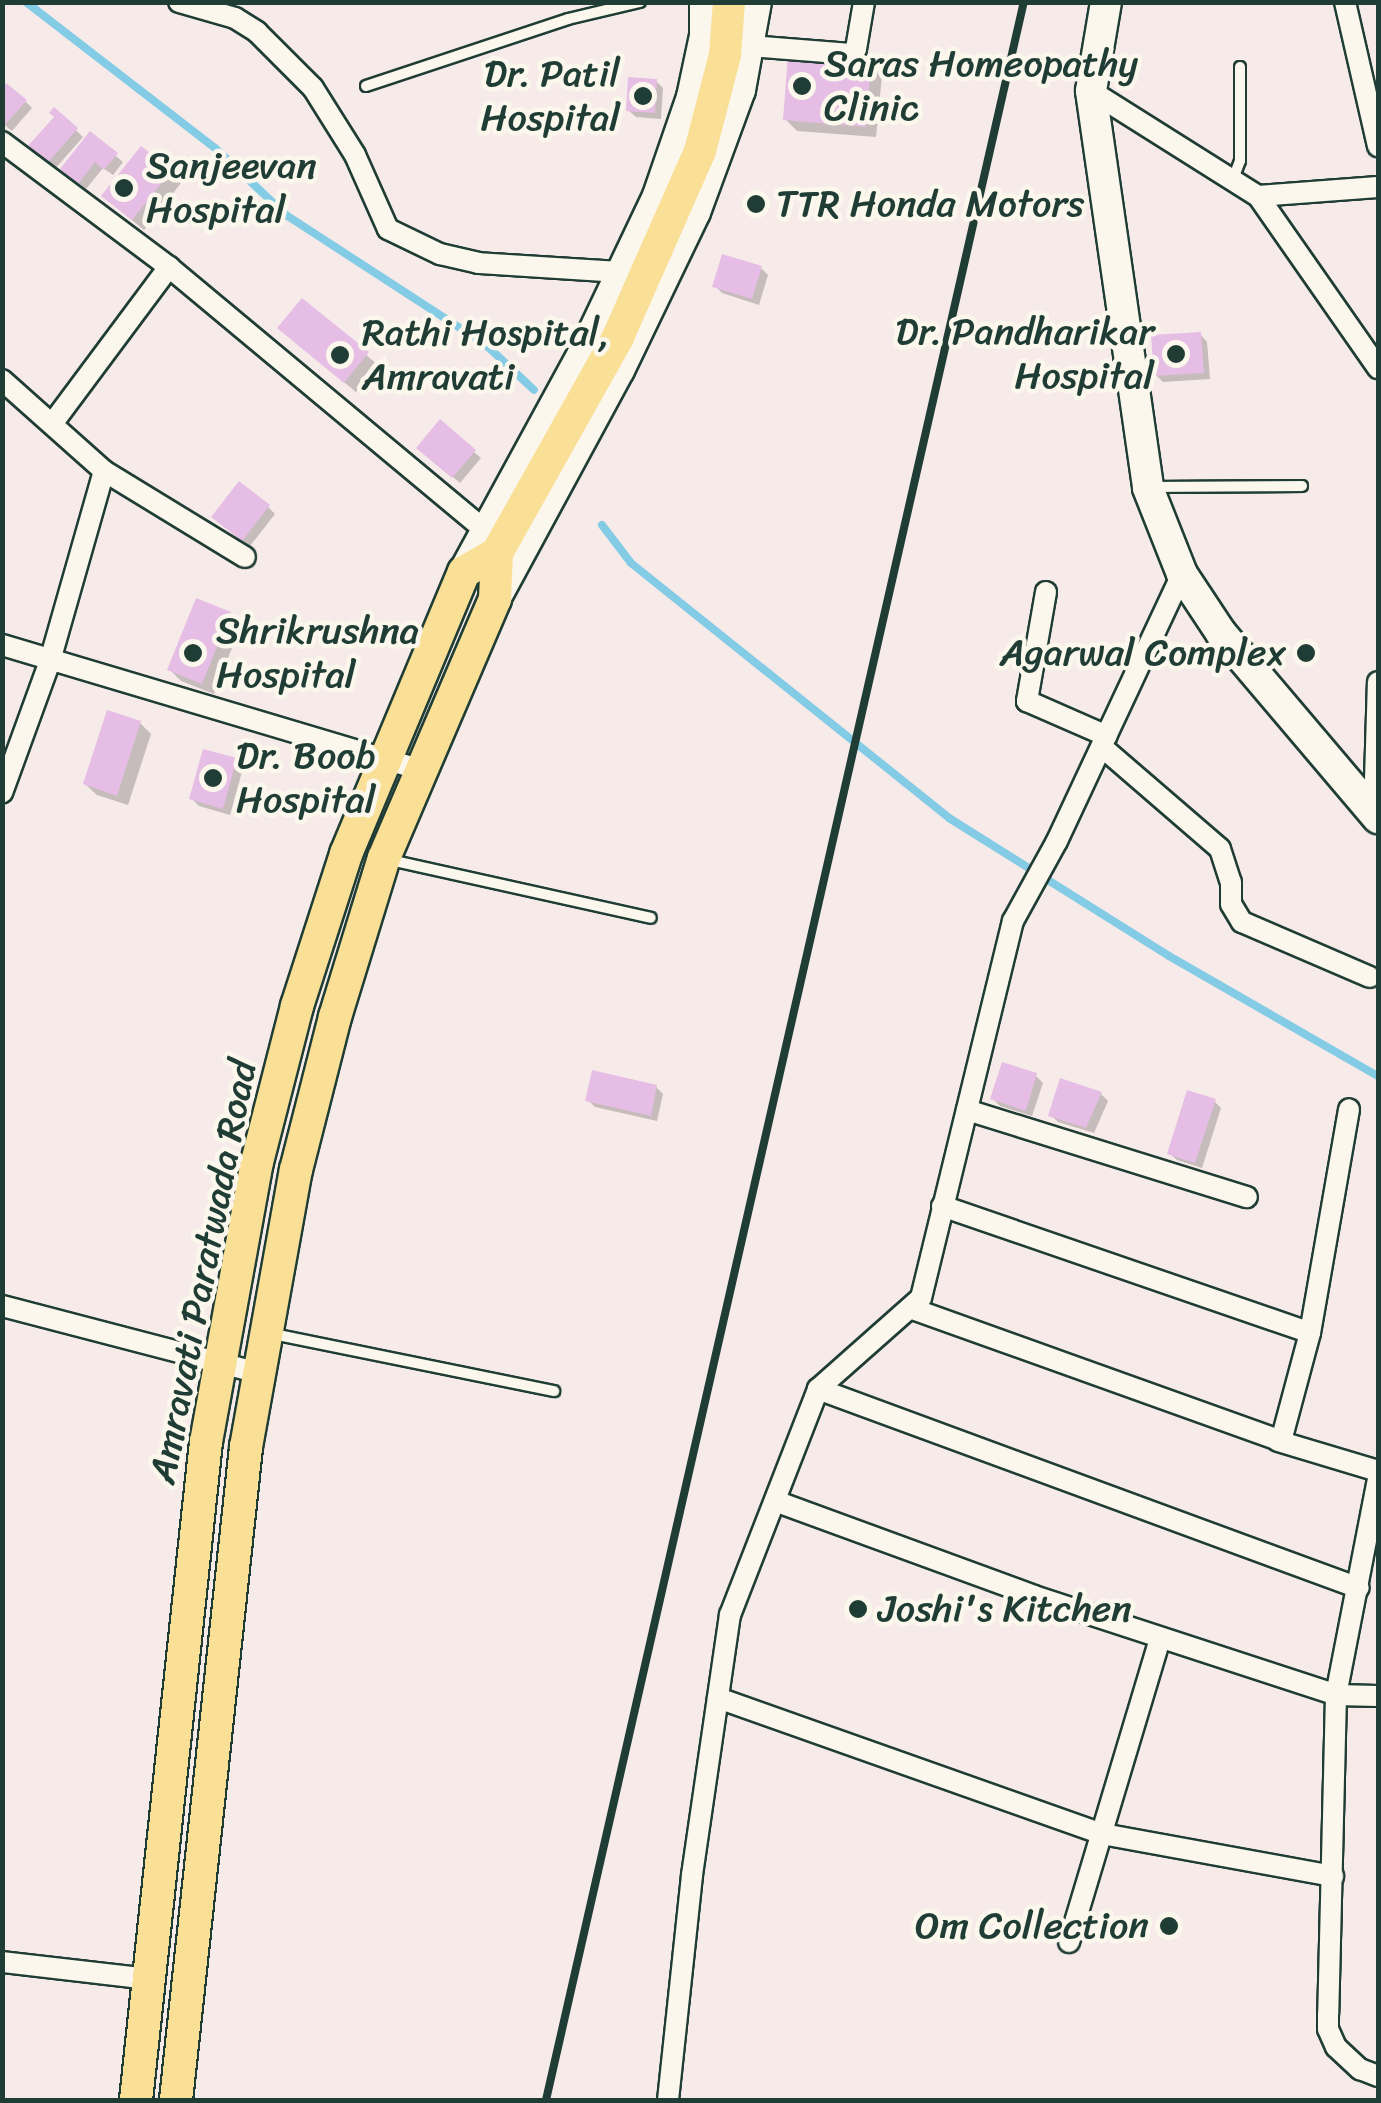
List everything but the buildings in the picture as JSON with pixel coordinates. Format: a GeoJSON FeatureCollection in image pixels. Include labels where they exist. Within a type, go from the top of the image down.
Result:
{"type":"FeatureCollection","features":[{"type":"Feature","properties":{"kind":"main road"},"geometry":{"type":"LineString","coordinates":[[495,599],[496,540],[658,196],[692,97],[705,36],[706,2]]}},
{"type":"Feature","properties":{"kind":"main road"},"geometry":{"type":"LineString","coordinates":[[496,540],[618,336],[686,185],[714,109],[729,2]]}},
{"type":"Feature","properties":{"kind":"main road"},"geometry":{"type":"LineString","coordinates":[[176,2100],[246,1448],[296,1170],[335,1018],[384,858],[495,599],[619,370],[695,212],[740,90],[756,2]]}},
{"type":"Feature","properties":{"kind":"main road"},"geometry":{"type":"LineString","coordinates":[[1106,2],[1091,91],[1148,488],[1182,574],[1221,634],[1376,816]]}},
{"type":"Feature","properties":{"kind":"main road","name":"Amravati Paratwada Road"},"geometry":{"type":"LineString","coordinates":[[136,2100],[206,1442],[257,1162],[297,1006],[346,854],[464,572],[496,540]]}},
{"type":"Feature","properties":{"kind":"street"},"geometry":{"type":"LineString","coordinates":[[179,2],[246,25],[313,88],[355,155],[388,229],[440,254],[478,263],[622,272]]}},
{"type":"Feature","properties":{"kind":"street"},"geometry":{"type":"LineString","coordinates":[[750,46],[851,54],[856,49],[864,2]]}},
{"type":"Feature","properties":{"kind":"street"},"geometry":{"type":"LineString","coordinates":[[1345,2],[1372,94],[1378,146]]}},
{"type":"Feature","properties":{"kind":"street"},"geometry":{"type":"LineString","coordinates":[[1091,91],[1258,196],[1378,368]]}},
{"type":"Feature","properties":{"kind":"street"},"geometry":{"type":"LineString","coordinates":[[2,142],[169,267],[496,540]]}},
{"type":"Feature","properties":{"kind":"street"},"geometry":{"type":"LineString","coordinates":[[1258,196],[1378,188]]}},
{"type":"Feature","properties":{"kind":"street"},"geometry":{"type":"LineString","coordinates":[[52,424],[169,267]]}},
{"type":"Feature","properties":{"kind":"street"},"geometry":{"type":"LineString","coordinates":[[2,380],[104,471],[245,557]]}},
{"type":"Feature","properties":{"kind":"street"},"geometry":{"type":"LineString","coordinates":[[2,794],[50,661],[104,471]]}},
{"type":"Feature","properties":{"kind":"street"},"geometry":{"type":"LineString","coordinates":[[668,2100],[692,1875],[730,1615],[818,1389],[922,1298],[1013,921],[1024,895],[1058,841],[1182,574]]}},
{"type":"Feature","properties":{"kind":"street"},"geometry":{"type":"LineString","coordinates":[[1046,592],[1026,701],[1104,742],[1220,849],[1231,882],[1231,904],[1242,922],[1370,977]]}},
{"type":"Feature","properties":{"kind":"street"},"geometry":{"type":"LineString","coordinates":[[2,644],[421,770]]}},
{"type":"Feature","properties":{"kind":"street"},"geometry":{"type":"LineString","coordinates":[[1376,816],[1378,682]]}},
{"type":"Feature","properties":{"kind":"street"},"geometry":{"type":"LineString","coordinates":[[1278,1441],[1284,1438],[1310,1333],[1350,1109]]}},
{"type":"Feature","properties":{"kind":"street"},"geometry":{"type":"LineString","coordinates":[[967,1110],[1248,1197]]}},
{"type":"Feature","properties":{"kind":"street"},"geometry":{"type":"LineString","coordinates":[[942,1206],[1310,1333]]}},
{"type":"Feature","properties":{"kind":"street"},"geometry":{"type":"LineString","coordinates":[[2,1306],[260,1373]]}},
{"type":"Feature","properties":{"kind":"street"},"geometry":{"type":"LineString","coordinates":[[910,1308],[1278,1441],[1378,1471]]}},
{"type":"Feature","properties":{"kind":"street"},"geometry":{"type":"LineString","coordinates":[[818,1389],[1359,1588]]}},
{"type":"Feature","properties":{"kind":"street"},"geometry":{"type":"LineString","coordinates":[[1378,1479],[1336,1695],[1328,2029],[1336,2047],[1360,2069],[1378,2076]]}},
{"type":"Feature","properties":{"kind":"street"},"geometry":{"type":"LineString","coordinates":[[774,1501],[1160,1638],[1336,1695],[1378,1696]]}},
{"type":"Feature","properties":{"kind":"street"},"geometry":{"type":"LineString","coordinates":[[1070,1942],[1160,1638]]}},
{"type":"Feature","properties":{"kind":"street"},"geometry":{"type":"LineString","coordinates":[[718,1698],[1102,1834],[1333,1876]]}},
{"type":"Feature","properties":{"kind":"street"},"geometry":{"type":"LineString","coordinates":[[2,1962],[150,1980]]}},
{"type":"Feature","properties":{"kind":"lane"},"geometry":{"type":"LineString","coordinates":[[366,86],[568,18],[640,2]]}},
{"type":"Feature","properties":{"kind":"lane"},"geometry":{"type":"LineString","coordinates":[[1232,180],[1240,160],[1240,67]]}},
{"type":"Feature","properties":{"kind":"lane"},"geometry":{"type":"LineString","coordinates":[[1148,488],[1302,486]]}},
{"type":"Feature","properties":{"kind":"lane"},"geometry":{"type":"LineString","coordinates":[[384,858],[651,918]]}},
{"type":"Feature","properties":{"kind":"lane"},"geometry":{"type":"LineString","coordinates":[[267,1333],[554,1391]]}},
{"type":"Feature","properties":{"kind":"waterway"},"geometry":{"type":"LineString","coordinates":[[26,2],[215,148],[286,215],[485,344],[534,390]]}},
{"type":"Feature","properties":{"kind":"waterway"},"geometry":{"type":"LineString","coordinates":[[602,525],[631,563],[949,818],[1169,956],[1378,1076]]}},
{"type":"Feature","properties":{"kind":"railway"},"geometry":{"type":"LineString","coordinates":[[546,2100],[1024,2]]}},
{"type":"Feature","properties":{"kind":"place","name":"Saras Homeopathy Clinic"},"geometry":{"type":"Point","coordinates":[802,86]}},
{"type":"Feature","properties":{"kind":"place","name":"Dr. Patil Hospital"},"geometry":{"type":"Point","coordinates":[643,96]}},
{"type":"Feature","properties":{"kind":"place","name":"Sanjeevan Hospital"},"geometry":{"type":"Point","coordinates":[124,188]}},
{"type":"Feature","properties":{"kind":"place","name":"TTR Honda Motors"},"geometry":{"type":"Point","coordinates":[756,204]}},
{"type":"Feature","properties":{"kind":"place","name":"Dr. Pandharikar Hospital"},"geometry":{"type":"Point","coordinates":[1176,354]}},
{"type":"Feature","properties":{"kind":"place","name":"Rathi Hospital, Amravati"},"geometry":{"type":"Point","coordinates":[340,355]}},
{"type":"Feature","properties":{"kind":"place","name":"Shrikrushna Hospital"},"geometry":{"type":"Point","coordinates":[193,653]}},
{"type":"Feature","properties":{"kind":"place","name":"Agarwal Complex"},"geometry":{"type":"Point","coordinates":[1306,653]}},
{"type":"Feature","properties":{"kind":"place","name":"Dr. Boob Hospital"},"geometry":{"type":"Point","coordinates":[213,778]}},
{"type":"Feature","properties":{"kind":"place","name":"Joshi's Kitchen"},"geometry":{"type":"Point","coordinates":[858,1609]}},
{"type":"Feature","properties":{"kind":"place","name":"Om Collection"},"geometry":{"type":"Point","coordinates":[1169,1926]}}]}
